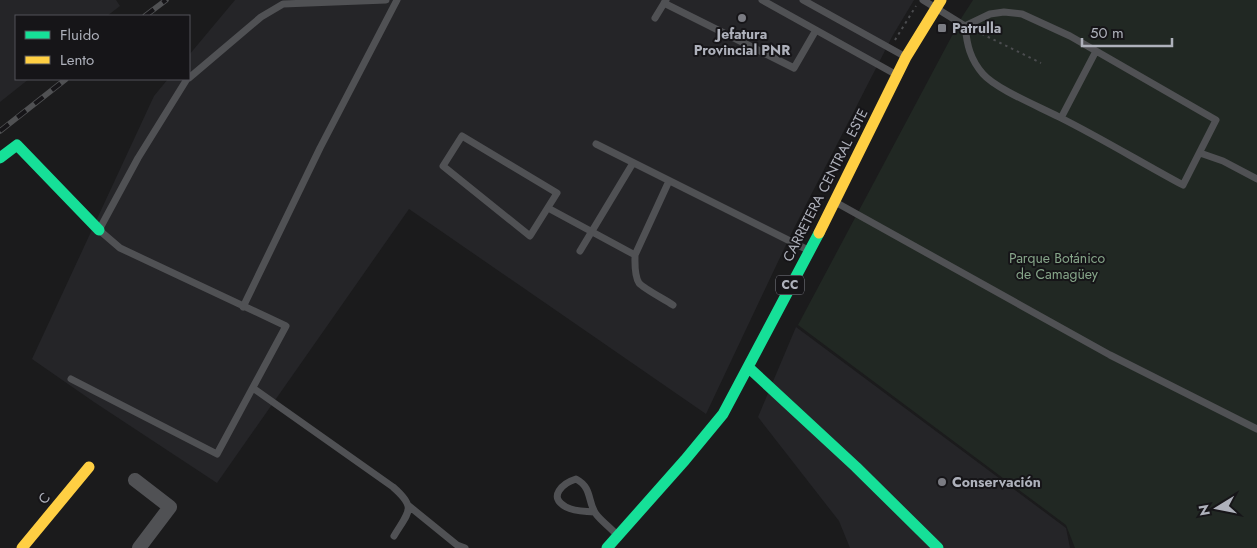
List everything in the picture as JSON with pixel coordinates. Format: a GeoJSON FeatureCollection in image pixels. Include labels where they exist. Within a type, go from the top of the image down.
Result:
{"type":"FeatureCollection","features":[{"type":"Feature","properties":{"kind":"main road","name":"CARRETERA CENTRAL ESTE"},"geometry":{"type":"LineString","coordinates":[[607,548],[723,414],[835,202],[906,57],[938,4]]}},
{"type":"Feature","properties":{"kind":"main road"},"geometry":{"type":"LineString","coordinates":[[0,158],[17,145],[99,230]]}},
{"type":"Feature","properties":{"kind":"main road"},"geometry":{"type":"LineString","coordinates":[[748,366],[856,467],[938,548]]}},
{"type":"Feature","properties":{"kind":"main road","name":"C"},"geometry":{"type":"LineString","coordinates":[[22,548],[89,467]]}},
{"type":"Feature","properties":{"kind":"street"},"geometry":{"type":"LineString","coordinates":[[135,480],[170,507],[139,548]]}},
{"type":"Feature","properties":{"kind":"lane"},"geometry":{"type":"LineString","coordinates":[[190,76],[261,17],[283,4],[386,0]]}},
{"type":"Feature","properties":{"kind":"lane"},"geometry":{"type":"LineString","coordinates":[[243,307],[320,148],[397,0]]}},
{"type":"Feature","properties":{"kind":"lane"},"geometry":{"type":"LineString","coordinates":[[762,0],[898,75]]}},
{"type":"Feature","properties":{"kind":"lane"},"geometry":{"type":"LineString","coordinates":[[803,0],[906,57]]}},
{"type":"Feature","properties":{"kind":"lane"},"geometry":{"type":"LineString","coordinates":[[921,0],[938,4],[965,26],[967,45],[972,58],[984,76],[1004,89],[1061,118],[1183,186],[1216,120],[1070,36],[1022,14],[1004,12],[990,14],[965,26]]}},
{"type":"Feature","properties":{"kind":"lane"},"geometry":{"type":"LineString","coordinates":[[655,18],[665,2],[794,68],[816,30]]}},
{"type":"Feature","properties":{"kind":"lane"},"geometry":{"type":"LineString","coordinates":[[1061,118],[1096,51]]}},
{"type":"Feature","properties":{"kind":"lane"},"geometry":{"type":"LineString","coordinates":[[71,379],[217,454],[286,326],[120,248],[99,230],[138,158],[187,80]]}},
{"type":"Feature","properties":{"kind":"lane"},"geometry":{"type":"LineString","coordinates":[[462,136],[557,193],[548,208],[530,236],[443,166],[462,136]]}},
{"type":"Feature","properties":{"kind":"lane"},"geometry":{"type":"LineString","coordinates":[[596,144],[808,250]]}},
{"type":"Feature","properties":{"kind":"lane"},"geometry":{"type":"LineString","coordinates":[[1200,153],[1222,161],[1257,179]]}},
{"type":"Feature","properties":{"kind":"lane"},"geometry":{"type":"LineString","coordinates":[[580,251],[633,163]]}},
{"type":"Feature","properties":{"kind":"lane"},"geometry":{"type":"LineString","coordinates":[[670,181],[635,255],[636,275],[640,283],[674,305]]}},
{"type":"Feature","properties":{"kind":"lane"},"geometry":{"type":"LineString","coordinates":[[835,202],[1110,355],[1257,429]]}},
{"type":"Feature","properties":{"kind":"lane"},"geometry":{"type":"LineString","coordinates":[[548,208],[635,255]]}},
{"type":"Feature","properties":{"kind":"lane"},"geometry":{"type":"LineString","coordinates":[[253,388],[393,487],[404,497],[409,506],[457,545],[465,548]]}},
{"type":"Feature","properties":{"kind":"lane"},"geometry":{"type":"LineString","coordinates":[[594,512],[576,511],[561,504],[558,494],[562,486],[576,479],[581,482],[586,488],[594,512],[618,536]]}},
{"type":"Feature","properties":{"kind":"lane"},"geometry":{"type":"LineString","coordinates":[[394,536],[408,514],[409,506]]}},
{"type":"Feature","properties":{"kind":"path"},"geometry":{"type":"LineString","coordinates":[[890,49],[921,0]]}},
{"type":"Feature","properties":{"kind":"path"},"geometry":{"type":"LineString","coordinates":[[965,26],[1041,63]]}},
{"type":"Feature","properties":{"kind":"shaded area"},"geometry":{"type":"Polygon","coordinates":[[[0,0],[116,0],[120,6],[108,15],[15,15],[15,80],[28,80],[0,102],[0,0]]]}},
{"type":"Feature","properties":{"kind":"shaded area"},"geometry":{"type":"Polygon","coordinates":[[[235,0],[914,0],[893,35],[793,230],[706,414],[409,209],[217,483],[32,359],[154,96],[167,80],[190,80],[190,54],[235,0]]]}},
{"type":"Feature","properties":{"kind":"shaded area"},"geometry":{"type":"Polygon","coordinates":[[[796,327],[1066,528],[1070,548],[850,548],[839,521],[758,417],[796,327]]]}},
{"type":"Feature","properties":{"kind":"green space","name":"Parque Botánico de Camagüey"},"geometry":{"type":"Polygon","coordinates":[[[973,0],[1257,0],[1257,548],[1075,548],[1066,525],[798,325],[962,17],[973,0]]]}},
{"type":"Feature","properties":{"kind":"railway"},"geometry":{"type":"LineString","coordinates":[[146,15],[166,0]]}},
{"type":"Feature","properties":{"kind":"railway"},"geometry":{"type":"LineString","coordinates":[[0,131],[65,80]]}},
{"type":"Feature","properties":{"kind":"traffic: fast"},"geometry":{"type":"LineString","coordinates":[[0,158],[17,145],[99,230]]}},
{"type":"Feature","properties":{"kind":"traffic: fast"},"geometry":{"type":"LineString","coordinates":[[607,548],[723,414],[819,233]]}},
{"type":"Feature","properties":{"kind":"traffic: fast"},"geometry":{"type":"LineString","coordinates":[[748,367],[856,467],[938,548]]}},
{"type":"Feature","properties":{"kind":"traffic: slow"},"geometry":{"type":"LineString","coordinates":[[819,233],[906,57],[941,0]]}},
{"type":"Feature","properties":{"kind":"traffic: slow"},"geometry":{"type":"LineString","coordinates":[[22,548],[89,467]]}},
{"type":"Feature","properties":{"kind":"place","name":"Jefatura Provincial PNR"},"geometry":{"type":"Point","coordinates":[742,18]}},
{"type":"Feature","properties":{"kind":"place","name":"Patrulla"},"geometry":{"type":"Point","coordinates":[942,28]}},
{"type":"Feature","properties":{"kind":"place","name":"Conservación"},"geometry":{"type":"Point","coordinates":[942,482]}}]}
